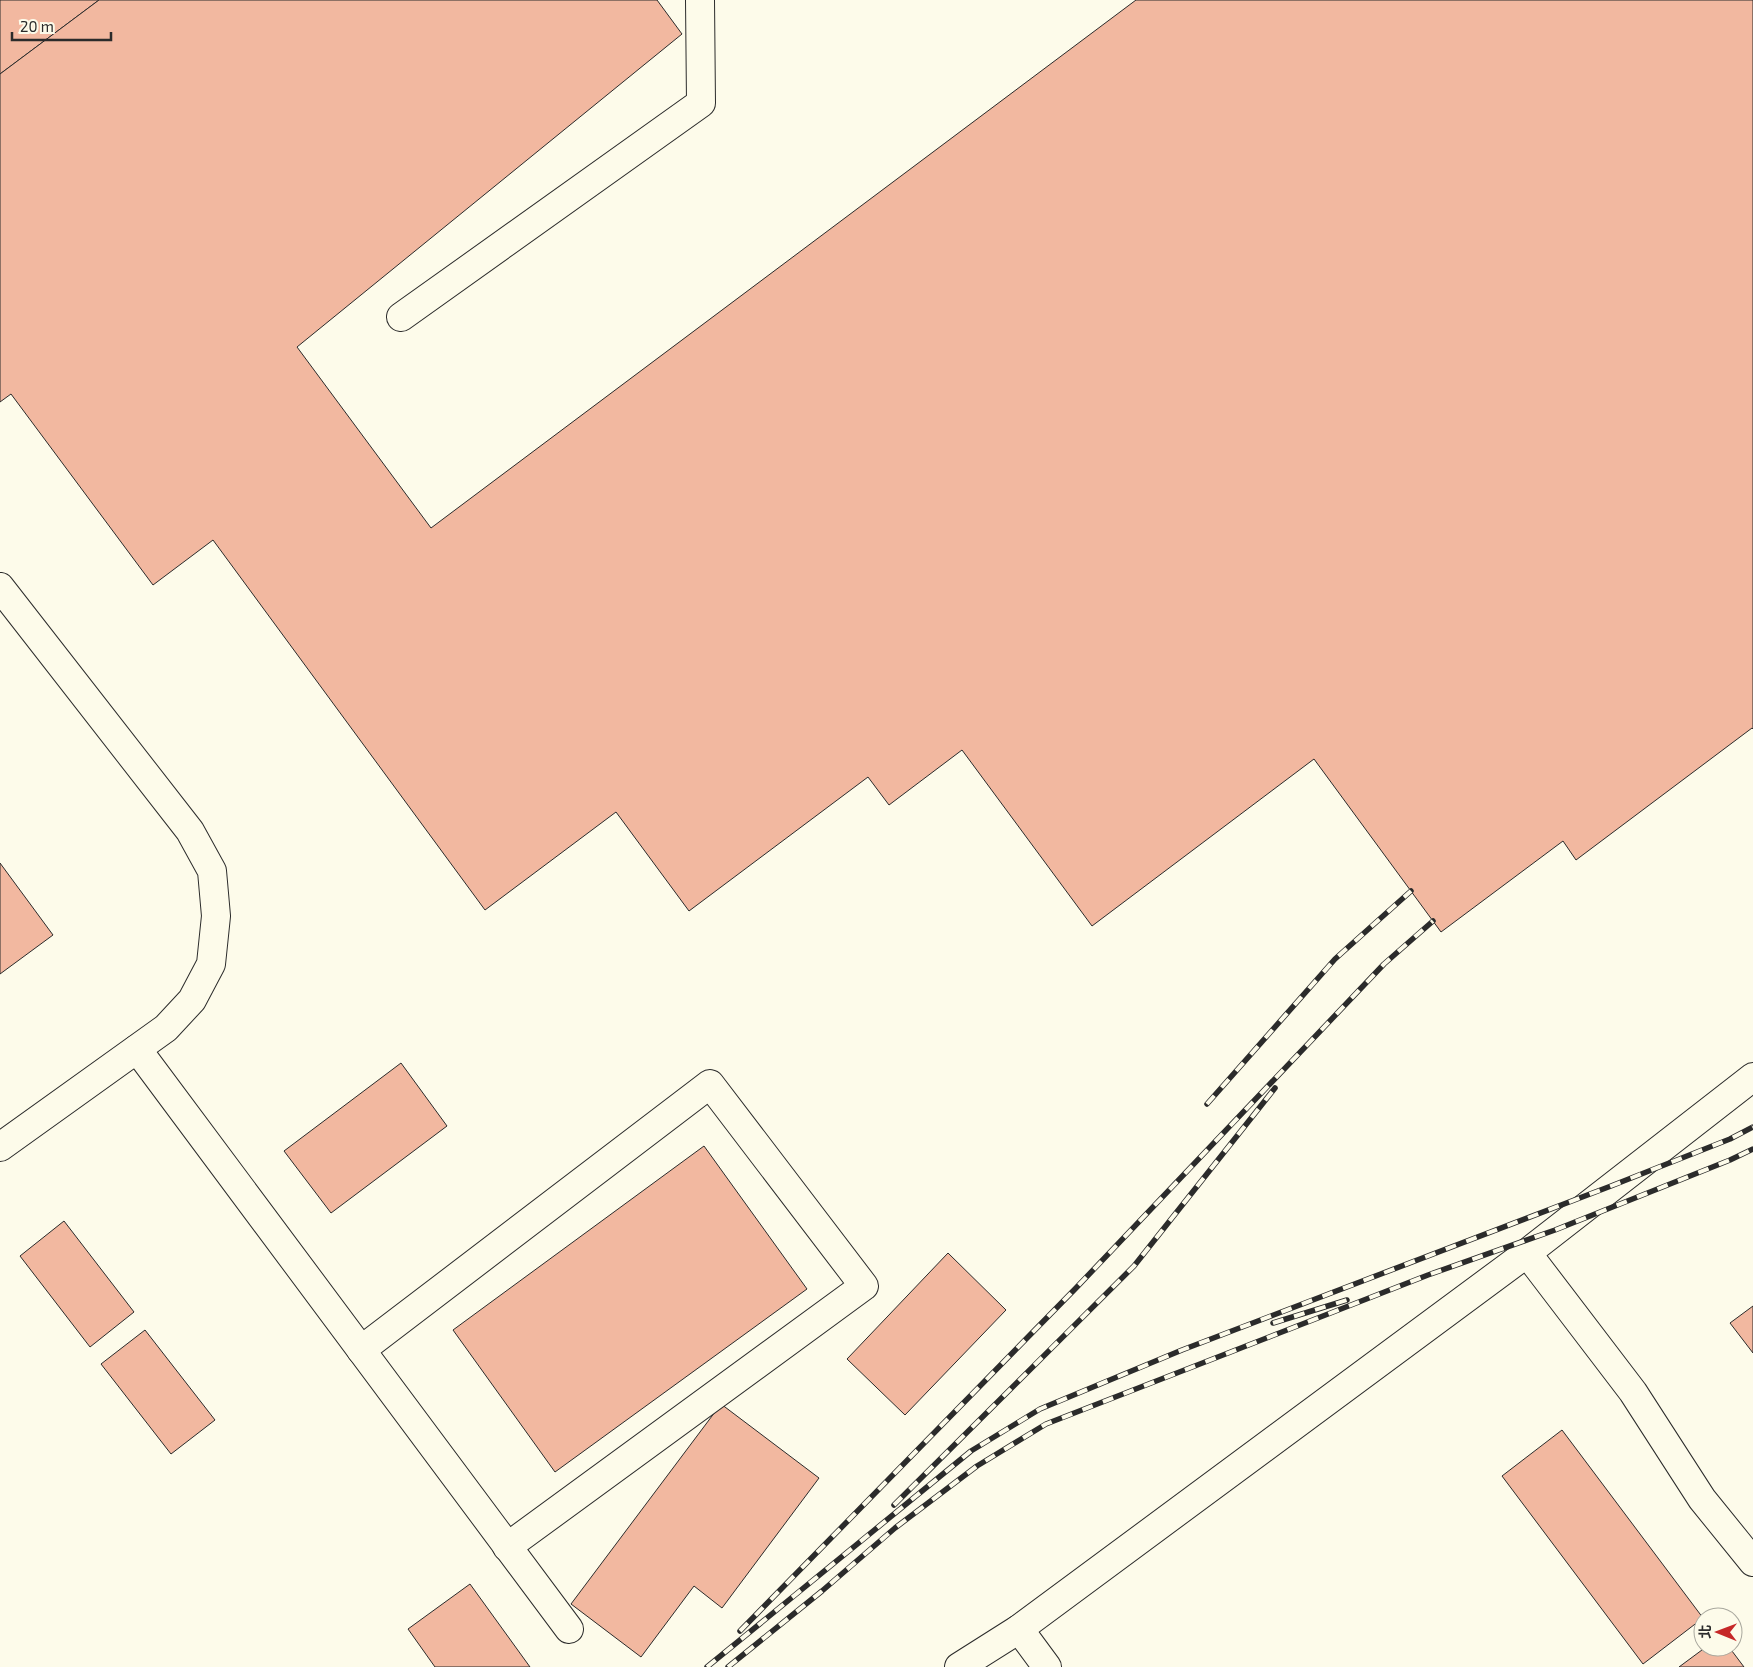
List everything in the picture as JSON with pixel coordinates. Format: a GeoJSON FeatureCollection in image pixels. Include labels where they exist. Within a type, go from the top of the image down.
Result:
{"type":"FeatureCollection","features":[{"type":"Feature","properties":{"kind":"lane"},"geometry":{"type":"LineString","coordinates":[[401,317],[701,102],[700,0]]}},
{"type":"Feature","properties":{"kind":"lane"},"geometry":{"type":"LineString","coordinates":[[0,588],[190,831],[212,871],[216,916],[211,964],[192,1000],[166,1028],[0,1147]]}},
{"type":"Feature","properties":{"kind":"lane"},"geometry":{"type":"LineString","coordinates":[[137,1049],[569,1630]]}},
{"type":"Feature","properties":{"kind":"lane"},"geometry":{"type":"LineString","coordinates":[[959,1667],[1019,1629],[1527,1252],[1753,1077]]}},
{"type":"Feature","properties":{"kind":"lane"},"geometry":{"type":"LineString","coordinates":[[361,1350],[710,1084],[864,1286],[507,1547]]}},
{"type":"Feature","properties":{"kind":"lane"},"geometry":{"type":"LineString","coordinates":[[1527,1252],[1634,1392],[1702,1499],[1753,1562]]}},
{"type":"Feature","properties":{"kind":"lane"},"geometry":{"type":"LineString","coordinates":[[1019,1629],[1047,1667]]}},
{"type":"Feature","properties":{"kind":"building"},"geometry":{"type":"Polygon","coordinates":[[[0,0],[99,0],[0,74],[0,0]]]}},
{"type":"Feature","properties":{"kind":"building"},"geometry":{"type":"Polygon","coordinates":[[[99,0],[657,0],[682,34],[297,347],[431,528],[1136,0],[1753,0],[1753,729],[1576,860],[1563,841],[1441,932],[1314,759],[1092,926],[962,750],[889,805],[868,777],[689,911],[616,812],[485,910],[213,540],[153,585],[11,394],[0,402],[0,74],[99,0]]]}},
{"type":"Feature","properties":{"kind":"building"},"geometry":{"type":"Polygon","coordinates":[[[0,863],[53,935],[0,974],[0,863]]]}},
{"type":"Feature","properties":{"kind":"building"},"geometry":{"type":"Polygon","coordinates":[[[401,1063],[447,1126],[331,1213],[284,1151],[401,1063]]]}},
{"type":"Feature","properties":{"kind":"building"},"geometry":{"type":"Polygon","coordinates":[[[704,1146],[807,1289],[555,1472],[453,1330],[704,1146]]]}},
{"type":"Feature","properties":{"kind":"building"},"geometry":{"type":"Polygon","coordinates":[[[64,1221],[134,1312],[90,1347],[20,1256],[64,1221]]]}},
{"type":"Feature","properties":{"kind":"building"},"geometry":{"type":"Polygon","coordinates":[[[948,1253],[1006,1310],[905,1415],[847,1359],[948,1253]]]}},
{"type":"Feature","properties":{"kind":"building"},"geometry":{"type":"Polygon","coordinates":[[[1753,1306],[1753,1353],[1730,1323],[1753,1306]]]}},
{"type":"Feature","properties":{"kind":"building"},"geometry":{"type":"Polygon","coordinates":[[[145,1330],[215,1420],[171,1454],[101,1364],[145,1330]]]}},
{"type":"Feature","properties":{"kind":"building"},"geometry":{"type":"Polygon","coordinates":[[[721,1404],[819,1478],[722,1608],[694,1586],[641,1657],[571,1604],[721,1404]]]}},
{"type":"Feature","properties":{"kind":"building"},"geometry":{"type":"Polygon","coordinates":[[[1562,1430],[1695,1607],[1693,1607],[1693,1626],[1643,1664],[1502,1476],[1562,1430]]]}},
{"type":"Feature","properties":{"kind":"building"},"geometry":{"type":"Polygon","coordinates":[[[470,1584],[530,1667],[435,1667],[408,1629],[470,1584]]]}},
{"type":"Feature","properties":{"kind":"building"},"geometry":{"type":"Polygon","coordinates":[[[1693,1657],[1736,1657],[1744,1667],[1679,1667],[1693,1657]]]}},
{"type":"Feature","properties":{"kind":"railway"},"geometry":{"type":"LineString","coordinates":[[1207,1104],[1335,959],[1411,891]]}},
{"type":"Feature","properties":{"kind":"railway"},"geometry":{"type":"LineString","coordinates":[[740,1631],[1076,1288],[1384,964],[1433,921]]}},
{"type":"Feature","properties":{"kind":"railway"},"geometry":{"type":"LineString","coordinates":[[894,1505],[1134,1266],[1275,1088]]}},
{"type":"Feature","properties":{"kind":"railway"},"geometry":{"type":"LineString","coordinates":[[707,1667],[971,1451],[1040,1409],[1182,1350],[1730,1139],[1753,1127]]}},
{"type":"Feature","properties":{"kind":"railway"},"geometry":{"type":"LineString","coordinates":[[728,1667],[822,1591],[895,1528],[977,1466],[1046,1424],[1428,1275],[1555,1230],[1753,1149]]}},
{"type":"Feature","properties":{"kind":"railway"},"geometry":{"type":"LineString","coordinates":[[1273,1323],[1347,1300]]}}]}
